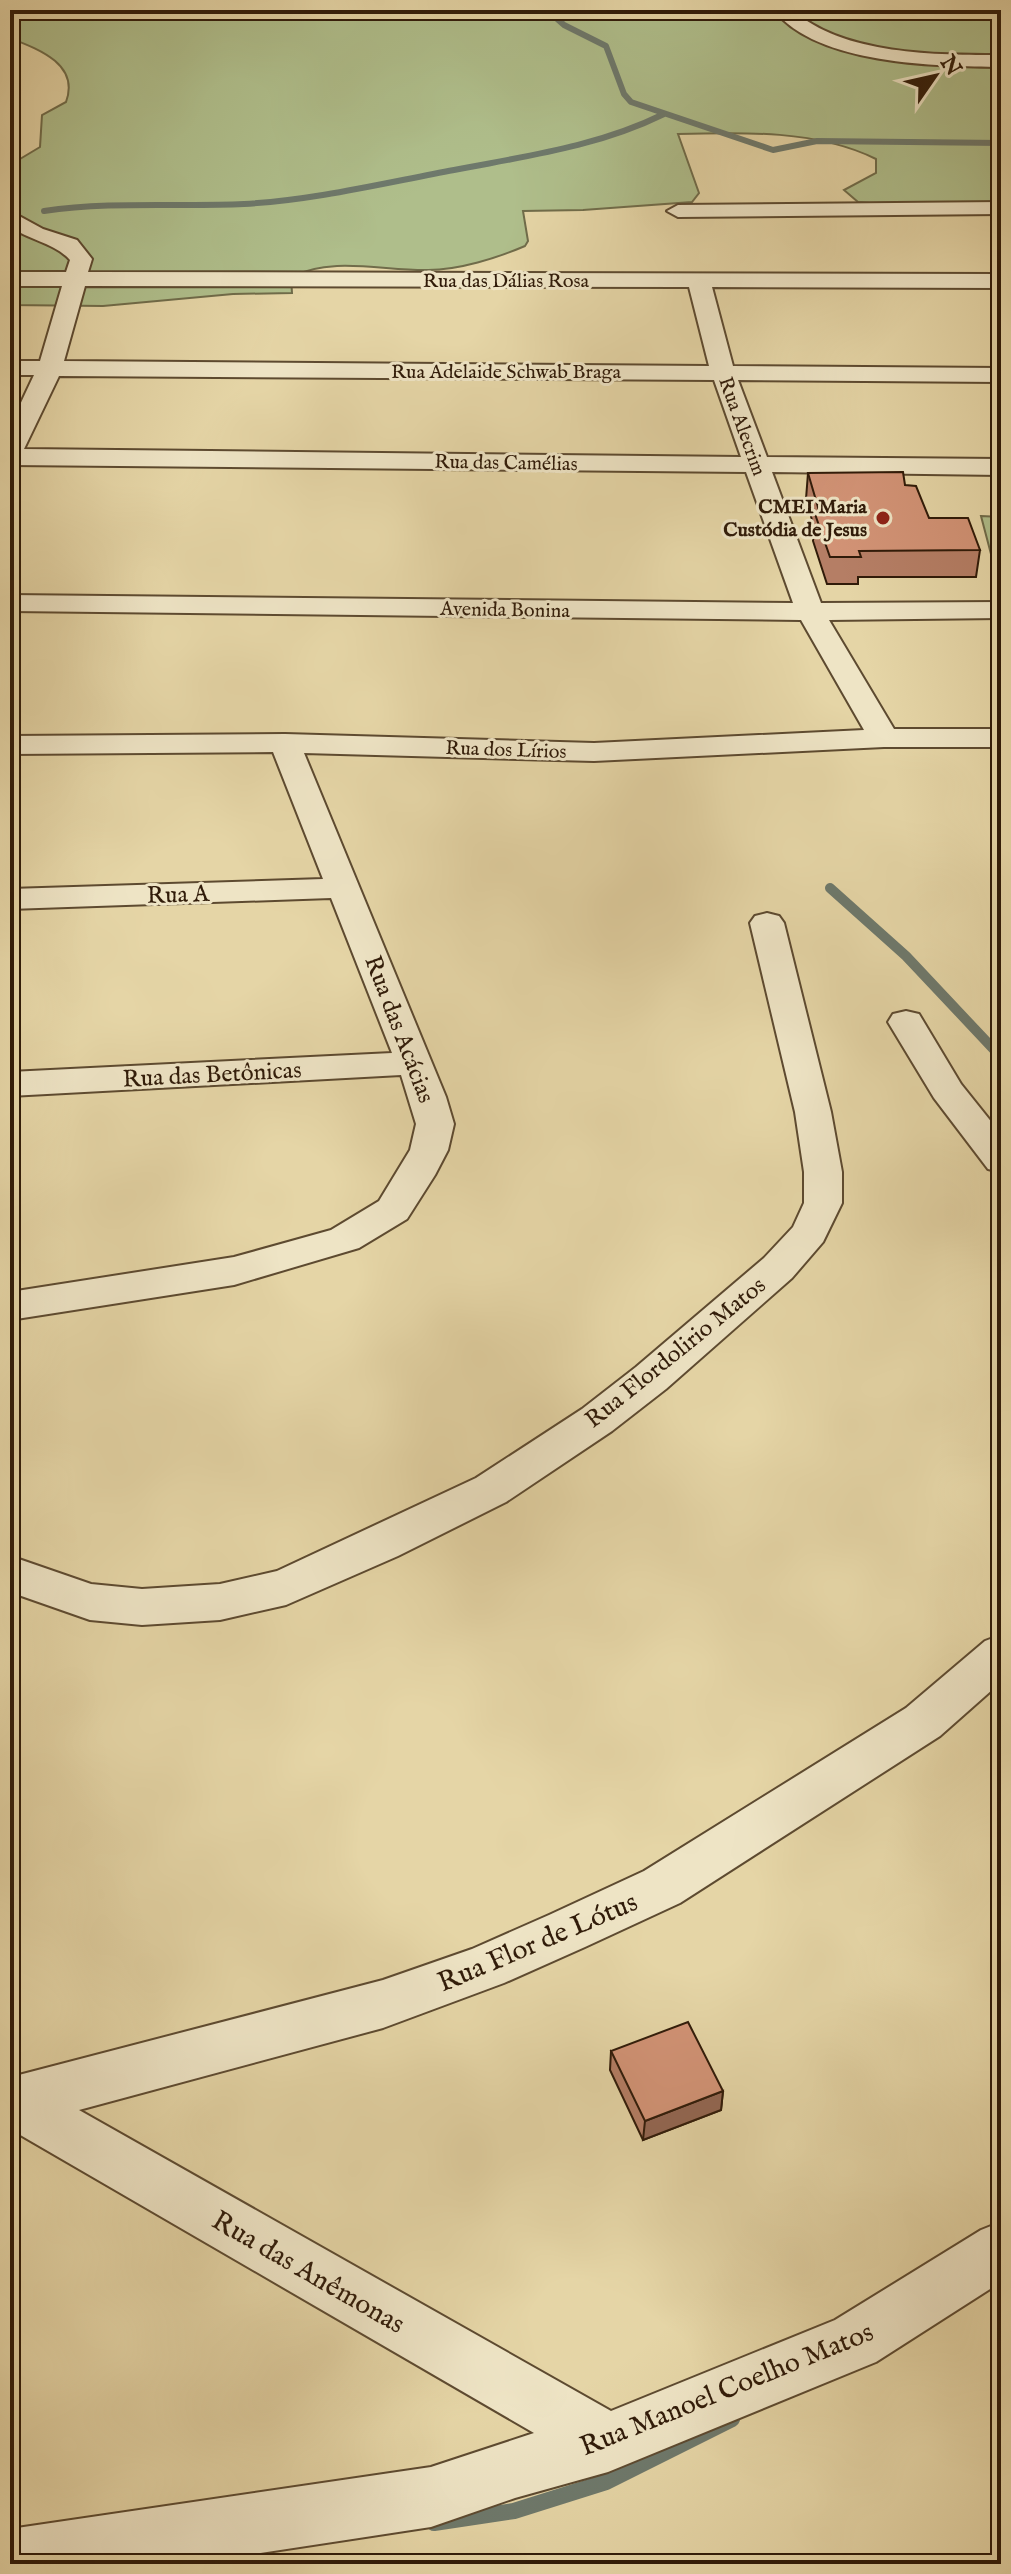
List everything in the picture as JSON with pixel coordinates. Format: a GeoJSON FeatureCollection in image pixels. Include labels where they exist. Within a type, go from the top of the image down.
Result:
{"type":"FeatureCollection","features":[{"type":"Feature","properties":{"kind":"street"},"geometry":{"type":"LineString","coordinates":[[783,10],[796,23],[815,33],[887,54],[929,59],[1001,61]]}},
{"type":"Feature","properties":{"kind":"street"},"geometry":{"type":"LineString","coordinates":[[678,211],[1001,208]]}},
{"type":"Feature","properties":{"kind":"street"},"geometry":{"type":"LineString","coordinates":[[10,217],[35,234],[69,245],[81,259],[50,368],[10,454]]}},
{"type":"Feature","properties":{"kind":"street","name":"Rua das Dálias Rosa"},"geometry":{"type":"LineString","coordinates":[[10,279],[1001,281]]}},
{"type":"Feature","properties":{"kind":"street","name":"Rua Alecrim"},"geometry":{"type":"LineString","coordinates":[[699,280],[723,372],[810,612],[884,738]]}},
{"type":"Feature","properties":{"kind":"street","name":"Rua Adelaide Schwab Braga"},"geometry":{"type":"LineString","coordinates":[[10,368],[1001,375]]}},
{"type":"Feature","properties":{"kind":"street","name":"Rua das Camélias"},"geometry":{"type":"LineString","coordinates":[[10,454],[1001,467]]}},
{"type":"Feature","properties":{"kind":"street","name":"Avenida Bonina"},"geometry":{"type":"LineString","coordinates":[[10,603],[810,612],[1001,610]]}},
{"type":"Feature","properties":{"kind":"street","name":"Rua dos Lírios"},"geometry":{"type":"LineString","coordinates":[[10,745],[285,743],[594,752],[884,738],[1001,738]]}},
{"type":"Feature","properties":{"kind":"street","name":"Rua das Acácias"},"geometry":{"type":"LineString","coordinates":[[10,1306],[234,1271],[345,1239],[393,1210],[429,1150],[435,1124],[428,1097],[285,743]]}},
{"type":"Feature","properties":{"kind":"street","name":"Rua A"},"geometry":{"type":"LineString","coordinates":[[10,899],[346,888]]}},
{"type":"Feature","properties":{"kind":"street","name":"Rua Flordolirio Matos"},"geometry":{"type":"LineString","coordinates":[[10,1574],[90,1602],[142,1607],[220,1602],[286,1587],[491,1490],[597,1420],[651,1378],[778,1268],[809,1233],[823,1203],[823,1172],[813,1112],[767,923]]}},
{"type":"Feature","properties":{"kind":"street"},"geometry":{"type":"LineString","coordinates":[[906,1022],[947,1090],[1001,1160]]}},
{"type":"Feature","properties":{"kind":"street","name":"Rua das Betônicas"},"geometry":{"type":"LineString","coordinates":[[10,1084],[413,1063]]}},
{"type":"Feature","properties":{"kind":"street","name":"Rua Flor de Lótus"},"geometry":{"type":"LineString","coordinates":[[12,2101],[383,2004],[486,1967],[567,1931],[662,1887],[923,1722],[1001,1654]]}},
{"type":"Feature","properties":{"kind":"street","name":"Rua das Anêmonas"},"geometry":{"type":"LineString","coordinates":[[12,2101],[608,2442]]}},
{"type":"Feature","properties":{"kind":"street","name":"Rua Manoel Coelho Matos"},"geometry":{"type":"LineString","coordinates":[[10,2560],[431,2497],[515,2468],[608,2442],[855,2341],[1001,2250]]}},
{"type":"Feature","properties":{"kind":"green space"},"geometry":{"type":"Polygon","coordinates":[[[10,10],[980,10],[1001,16],[1001,214],[858,202],[844,190],[876,173],[876,159],[830,143],[754,133],[678,134],[699,193],[692,202],[523,211],[528,241],[525,246],[478,262],[428,270],[324,267],[291,277],[292,293],[233,294],[103,306],[10,305],[10,165],[40,147],[42,115],[66,102],[69,89],[62,68],[54,60],[10,38],[10,10]]]}},
{"type":"Feature","properties":{"kind":"green space"},"geometry":{"type":"Polygon","coordinates":[[[981,516],[1001,517],[1001,573],[996,573],[981,516]]]}},
{"type":"Feature","properties":{"kind":"building"},"geometry":{"type":"Polygon","coordinates":[[[903,472],[905,485],[916,486],[929,518],[968,518],[980,550],[859,551],[861,557],[830,557],[815,514],[820,514],[808,473],[903,472]]]}},
{"type":"Feature","properties":{"kind":"building"},"geometry":{"type":"Polygon","coordinates":[[[688,2022],[723,2091],[645,2121],[611,2051],[688,2022]]]}},
{"type":"Feature","properties":{"kind":"waterway"},"geometry":{"type":"LineString","coordinates":[[547,10],[564,25],[606,46],[624,94],[631,102],[773,150],[817,141],[1001,143]]}},
{"type":"Feature","properties":{"kind":"waterway"},"geometry":{"type":"LineString","coordinates":[[44,211],[119,205],[244,204],[323,195],[587,143],[664,114]]}},
{"type":"Feature","properties":{"kind":"waterway"},"geometry":{"type":"LineString","coordinates":[[830,888],[906,956],[1001,1057]]}},
{"type":"Feature","properties":{"kind":"waterway"},"geometry":{"type":"LineString","coordinates":[[434,2523],[514,2511],[606,2482],[732,2419]]}},
{"type":"Feature","properties":{"kind":"place","name":"CMEI Maria Custódia de Jesus"},"geometry":{"type":"Point","coordinates":[883,518]}}]}
